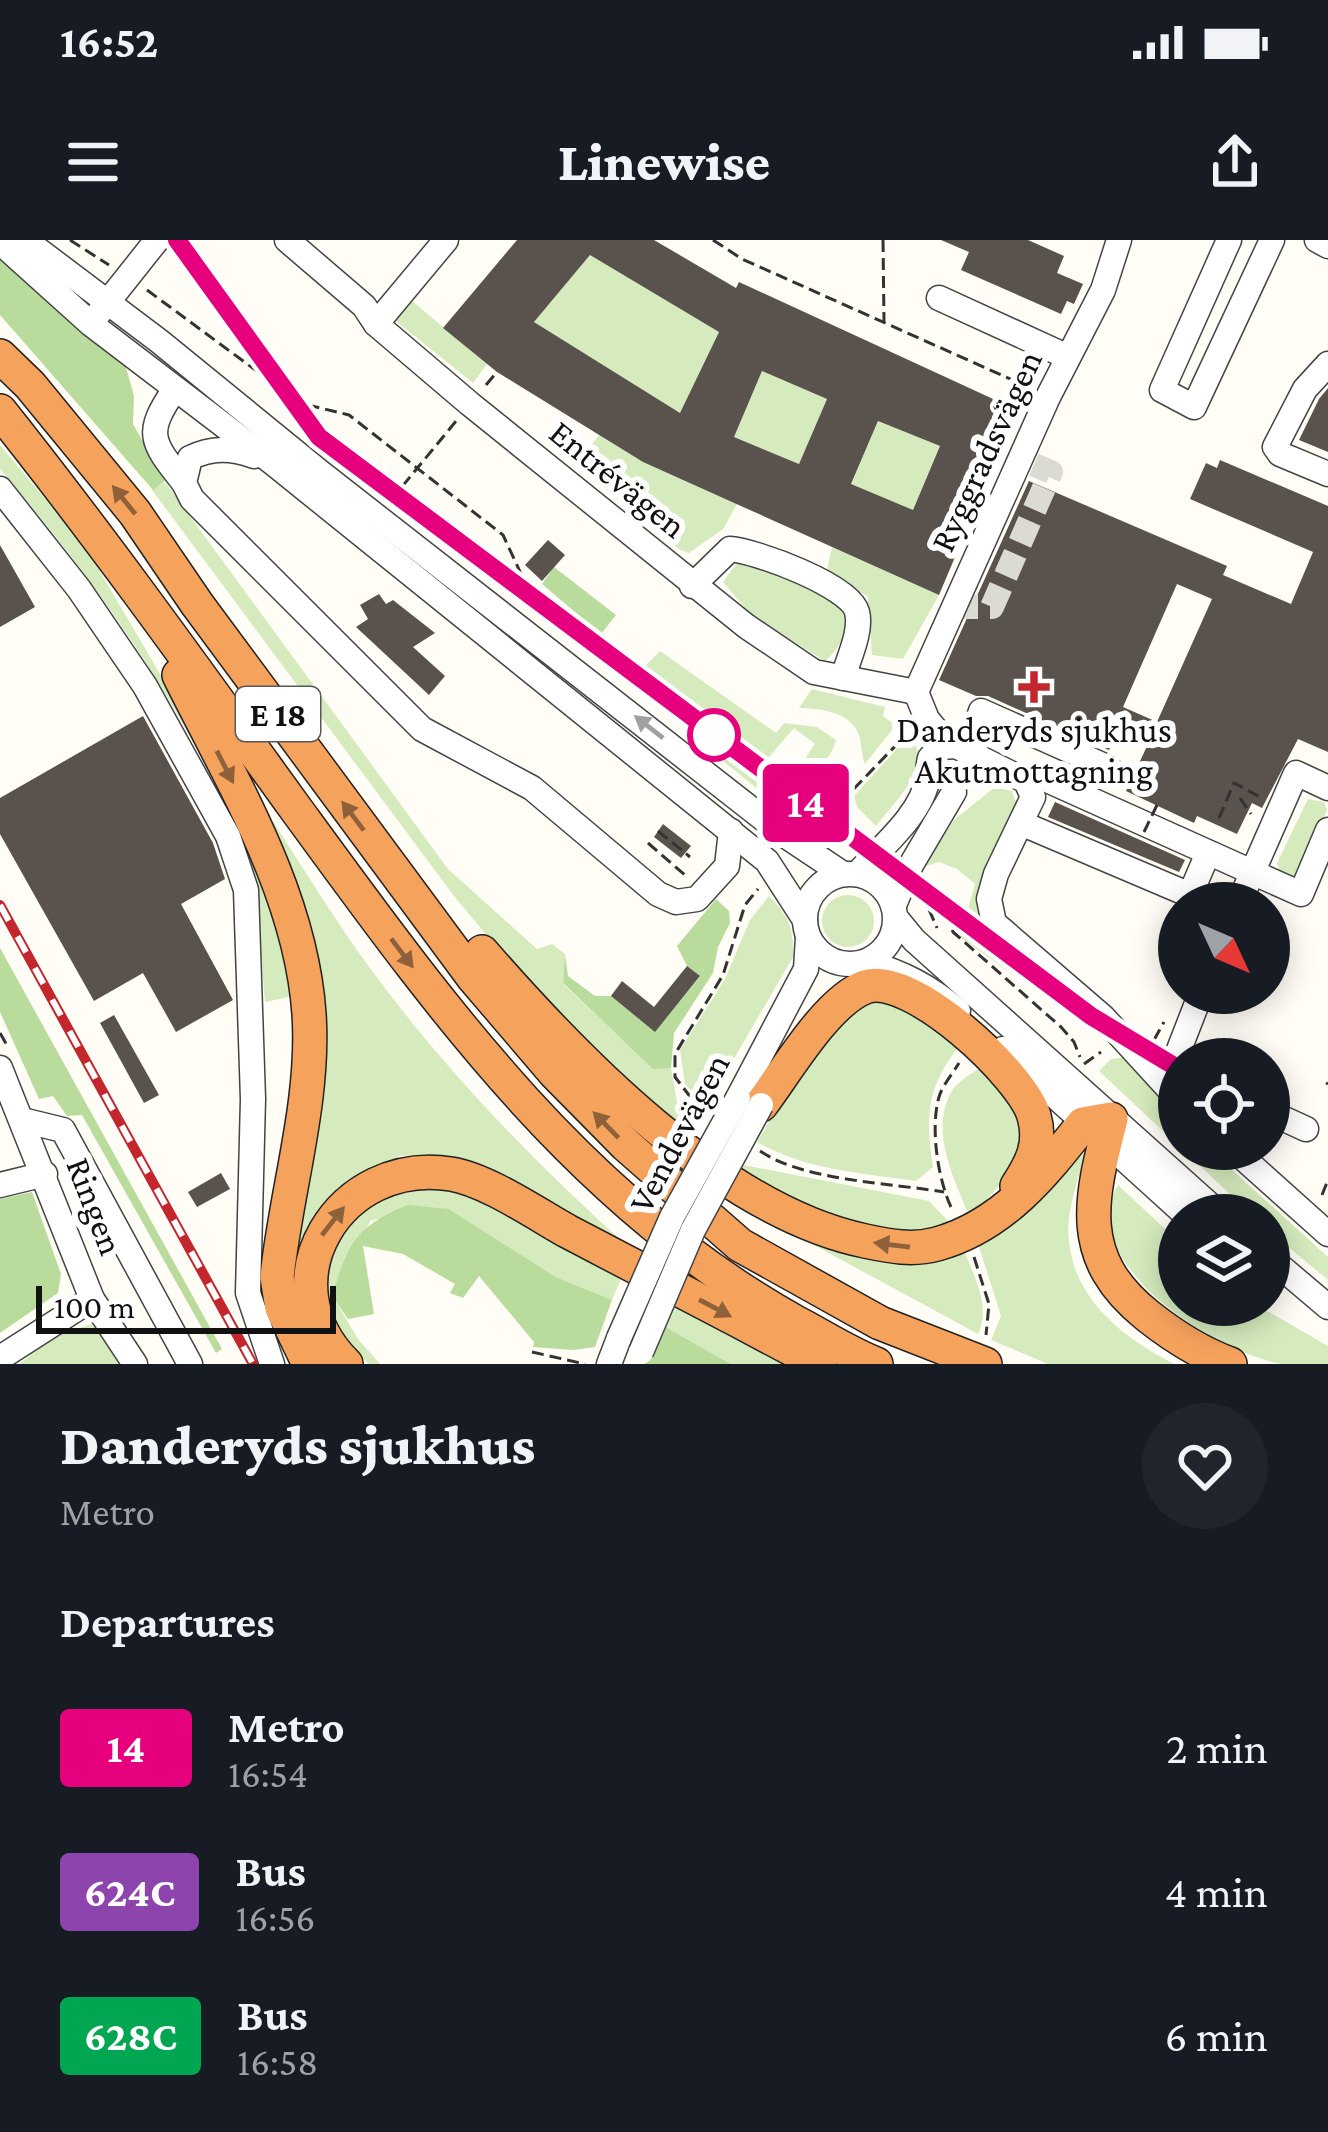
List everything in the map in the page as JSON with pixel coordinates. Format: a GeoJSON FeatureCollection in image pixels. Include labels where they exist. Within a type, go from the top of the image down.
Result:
{"type":"FeatureCollection","features":[{"type":"Feature","properties":{"kind":"highway","name":"E 18"},"geometry":{"type":"LineString","coordinates":[[0,356],[135,513],[473,977],[555,1072],[641,1159],[740,1245],[880,1323],[985,1350]]}},
{"type":"Feature","properties":{"kind":"highway","name":"E 18"},"geometry":{"type":"LineString","coordinates":[[0,411],[425,984],[525,1106],[637,1213],[752,1298],[876,1364]]}},
{"type":"Feature","properties":{"kind":"highway"},"geometry":{"type":"LineString","coordinates":[[135,587],[263,844],[295,939],[309,1013],[307,1087],[277,1277],[281,1308],[309,1364]]}},
{"type":"Feature","properties":{"kind":"highway"},"geometry":{"type":"LineString","coordinates":[[389,865],[432,896],[545,1024],[669,1137],[753,1195],[808,1224],[902,1249],[935,1245],[974,1230],[1000,1212],[1100,1129]]}},
{"type":"Feature","properties":{"kind":"highway"},"geometry":{"type":"LineString","coordinates":[[749,1101],[839,1005],[864,988],[883,984],[906,991],[943,1016],[1014,1079],[1028,1100],[1038,1142],[1032,1163],[1000,1212]]}},
{"type":"Feature","properties":{"kind":"highway"},"geometry":{"type":"LineString","coordinates":[[1100,1129],[1092,1207],[1094,1242],[1110,1280],[1169,1333],[1230,1364]]}},
{"type":"Feature","properties":{"kind":"highway"},"geometry":{"type":"LineString","coordinates":[[346,1364],[315,1316],[310,1279],[320,1236],[349,1200],[385,1178],[417,1171],[457,1174],[820,1364]]}},
{"type":"Feature","properties":{"kind":"street"},"geometry":{"type":"LineString","coordinates":[[25,240],[783,834],[885,890],[914,940],[1165,1194]]}},
{"type":"Feature","properties":{"kind":"street"},"geometry":{"type":"LineString","coordinates":[[91,324],[158,240]]}},
{"type":"Feature","properties":{"kind":"street","name":"Entrévägen"},"geometry":{"type":"LineString","coordinates":[[287,240],[364,306],[376,324],[692,586],[814,673],[916,692]]}},
{"type":"Feature","properties":{"kind":"street"},"geometry":{"type":"LineString","coordinates":[[376,324],[446,240]]}},
{"type":"Feature","properties":{"kind":"street","name":"Ryggradsvägen"},"geometry":{"type":"LineString","coordinates":[[916,692],[1048,397],[1103,290],[1119,240]]}},
{"type":"Feature","properties":{"kind":"street"},"geometry":{"type":"LineString","coordinates":[[1229,240],[1162,390],[1194,407],[1272,240]]}},
{"type":"Feature","properties":{"kind":"street"},"geometry":{"type":"LineString","coordinates":[[1317,240],[1328,246]]}},
{"type":"Feature","properties":{"kind":"street"},"geometry":{"type":"LineString","coordinates":[[0,242],[91,324],[767,861],[820,953],[836,963],[902,973],[932,989],[1100,1129],[1191,1194]]}},
{"type":"Feature","properties":{"kind":"street"},"geometry":{"type":"LineString","coordinates":[[939,298],[1068,357]]}},
{"type":"Feature","properties":{"kind":"street"},"geometry":{"type":"LineString","coordinates":[[1328,364],[1305,389],[1275,447],[1280,454],[1328,474]]}},
{"type":"Feature","properties":{"kind":"street"},"geometry":{"type":"LineString","coordinates":[[176,389],[152,426],[161,453],[187,471],[192,499],[422,729],[532,788],[658,894],[676,902],[698,899],[727,866],[731,831]]}},
{"type":"Feature","properties":{"kind":"street"},"geometry":{"type":"LineString","coordinates":[[187,471],[203,452],[234,449],[273,464]]}},
{"type":"Feature","properties":{"kind":"street"},"geometry":{"type":"LineString","coordinates":[[0,489],[80,589],[145,686],[228,836],[246,890],[254,1099],[248,1293],[272,1364]]}},
{"type":"Feature","properties":{"kind":"street"},"geometry":{"type":"LineString","coordinates":[[692,586],[730,549],[750,551],[847,596],[857,611],[856,635],[843,678]]}},
{"type":"Feature","properties":{"kind":"street"},"geometry":{"type":"LineString","coordinates":[[916,692],[927,719],[955,760],[997,768],[1026,781],[1034,797],[988,899],[994,923],[1103,1017],[1158,1076]]}},
{"type":"Feature","properties":{"kind":"street"},"geometry":{"type":"LineString","coordinates":[[859,964],[891,940],[911,865],[981,711],[1109,768]]}},
{"type":"Feature","properties":{"kind":"street"},"geometry":{"type":"LineString","coordinates":[[806,928],[810,898],[827,880],[850,874],[888,842],[955,760]]}},
{"type":"Feature","properties":{"kind":"street"},"geometry":{"type":"LineString","coordinates":[[1248,882],[1296,773],[1328,788]]}},
{"type":"Feature","properties":{"kind":"street"},"geometry":{"type":"LineString","coordinates":[[1026,781],[1036,775],[1301,894],[1328,830]]}},
{"type":"Feature","properties":{"kind":"street"},"geometry":{"type":"LineString","coordinates":[[1023,824],[1190,895],[1208,853]]}},
{"type":"Feature","properties":{"kind":"street","name":"Vendevägen"},"geometry":{"type":"LineString","coordinates":[[639,1358],[806,969],[806,928]]}},
{"type":"Feature","properties":{"kind":"street","name":"Vendevägen"},"geometry":{"type":"LineString","coordinates":[[609,1364],[672,1217],[834,983],[859,964]]}},
{"type":"Feature","properties":{"kind":"street","name":"Ringen"},"geometry":{"type":"LineString","coordinates":[[0,1068],[92,1299],[135,1364]]}},
{"type":"Feature","properties":{"kind":"street"},"geometry":{"type":"LineString","coordinates":[[22,1120],[63,1130],[190,1364]]}},
{"type":"Feature","properties":{"kind":"street"},"geometry":{"type":"LineString","coordinates":[[1290,1122],[1306,1129]]}},
{"type":"Feature","properties":{"kind":"street"},"geometry":{"type":"LineString","coordinates":[[1256,1170],[1328,1234]]}},
{"type":"Feature","properties":{"kind":"street"},"geometry":{"type":"LineString","coordinates":[[0,1186],[45,1174]]}},
{"type":"Feature","properties":{"kind":"street"},"geometry":{"type":"LineString","coordinates":[[1290,1276],[1328,1311]]}},
{"type":"Feature","properties":{"kind":"street"},"geometry":{"type":"LineString","coordinates":[[1290,1290],[1328,1311]]}},
{"type":"Feature","properties":{"kind":"street"},"geometry":{"type":"LineString","coordinates":[[0,1358],[92,1299]]}},
{"type":"Feature","properties":{"kind":"path"},"geometry":{"type":"LineString","coordinates":[[70,240],[181,312],[300,403],[340,410],[418,467],[503,535],[522,576],[787,792],[864,837]]}},
{"type":"Feature","properties":{"kind":"path"},"geometry":{"type":"LineString","coordinates":[[712,240],[742,259],[1048,397]]}},
{"type":"Feature","properties":{"kind":"path"},"geometry":{"type":"LineString","coordinates":[[883,240],[884,321]]}},
{"type":"Feature","properties":{"kind":"path"},"geometry":{"type":"LineString","coordinates":[[390,501],[497,372]]}},
{"type":"Feature","properties":{"kind":"path"},"geometry":{"type":"LineString","coordinates":[[399,490],[443,526]]}},
{"type":"Feature","properties":{"kind":"path"},"geometry":{"type":"LineString","coordinates":[[424,528],[432,518]]}},
{"type":"Feature","properties":{"kind":"path"},"geometry":{"type":"LineString","coordinates":[[486,549],[501,560],[488,577]]}},
{"type":"Feature","properties":{"kind":"path"},"geometry":{"type":"LineString","coordinates":[[683,728],[705,732],[805,810],[812,831],[902,739]]}},
{"type":"Feature","properties":{"kind":"path"},"geometry":{"type":"LineString","coordinates":[[1219,818],[1234,783]]}},
{"type":"Feature","properties":{"kind":"path"},"geometry":{"type":"LineString","coordinates":[[1144,832],[1157,806]]}},
{"type":"Feature","properties":{"kind":"path"},"geometry":{"type":"LineString","coordinates":[[805,810],[831,816]]}},
{"type":"Feature","properties":{"kind":"path"},"geometry":{"type":"LineString","coordinates":[[658,831],[690,857]]}},
{"type":"Feature","properties":{"kind":"path"},"geometry":{"type":"LineString","coordinates":[[648,843],[687,877]]}},
{"type":"Feature","properties":{"kind":"path"},"geometry":{"type":"LineString","coordinates":[[917,880],[939,895],[953,932],[1061,1027],[1074,1042],[1083,1065],[1107,1048]]}},
{"type":"Feature","properties":{"kind":"path"},"geometry":{"type":"LineString","coordinates":[[735,896],[745,905]]}},
{"type":"Feature","properties":{"kind":"path"},"geometry":{"type":"LineString","coordinates":[[957,1220],[944,1192],[937,1127],[939,1096],[966,1052]]}},
{"type":"Feature","properties":{"kind":"path"},"geometry":{"type":"LineString","coordinates":[[972,1252],[989,1304],[985,1350]]}},
{"type":"Feature","properties":{"kind":"path"},"geometry":{"type":"LineString","coordinates":[[532,1352],[585,1364]]}},
{"type":"Feature","properties":{"kind":"green space"},"geometry":{"type":"Polygon","coordinates":[[[0,253],[125,364],[134,396],[133,424],[165,481],[153,490],[0,315],[0,253]]]}},
{"type":"Feature","properties":{"kind":"green space"},"geometry":{"type":"Polygon","coordinates":[[[590,255],[719,332],[680,414],[534,322],[590,255]]]}},
{"type":"Feature","properties":{"kind":"green space"},"geometry":{"type":"Polygon","coordinates":[[[411,300],[487,364],[473,383],[396,321],[411,300]]]}},
{"type":"Feature","properties":{"kind":"green space"},"geometry":{"type":"Polygon","coordinates":[[[762,371],[827,399],[799,464],[734,437],[762,371]]]}},
{"type":"Feature","properties":{"kind":"green space"},"geometry":{"type":"Polygon","coordinates":[[[878,421],[940,446],[913,510],[851,485],[878,421]]]}},
{"type":"Feature","properties":{"kind":"green space"},"geometry":{"type":"Polygon","coordinates":[[[599,435],[643,462],[737,504],[723,529],[689,553],[679,549],[576,465],[599,435]]]}},
{"type":"Feature","properties":{"kind":"green space"},"geometry":{"type":"Polygon","coordinates":[[[0,445],[85,546],[160,674],[219,785],[265,887],[293,996],[265,1002],[248,872],[235,830],[189,734],[100,595],[0,469],[0,445]]]}},
{"type":"Feature","properties":{"kind":"green space"},"geometry":{"type":"Polygon","coordinates":[[[165,482],[448,869],[537,949],[552,944],[565,954],[563,984],[653,1068],[671,1068],[677,1102],[700,1119],[692,1135],[583,1041],[454,896],[152,490],[165,482]]]}},
{"type":"Feature","properties":{"kind":"green space"},"geometry":{"type":"Polygon","coordinates":[[[832,547],[939,595],[903,659],[872,655],[868,597],[827,570],[832,547]]]}},
{"type":"Feature","properties":{"kind":"green space"},"geometry":{"type":"Polygon","coordinates":[[[737,563],[750,563],[843,610],[842,638],[836,650],[825,661],[751,615],[723,582],[737,563]]]}},
{"type":"Feature","properties":{"kind":"green space"},"geometry":{"type":"Polygon","coordinates":[[[554,567],[616,615],[601,634],[542,584],[554,567]]]}},
{"type":"Feature","properties":{"kind":"green space"},"geometry":{"type":"Polygon","coordinates":[[[660,651],[776,733],[784,723],[817,727],[836,740],[831,752],[815,763],[806,757],[815,744],[794,728],[764,763],[645,666],[660,651]]]}},
{"type":"Feature","properties":{"kind":"green space"},"geometry":{"type":"Polygon","coordinates":[[[812,689],[885,707],[883,716],[892,723],[892,730],[865,764],[859,735],[849,721],[825,711],[799,708],[812,689]]]}},
{"type":"Feature","properties":{"kind":"green space"},"geometry":{"type":"Polygon","coordinates":[[[912,739],[918,762],[914,773],[876,826],[857,807],[854,796],[903,742],[912,739]]]}},
{"type":"Feature","properties":{"kind":"green space"},"geometry":{"type":"Polygon","coordinates":[[[713,745],[802,816],[803,826],[707,748],[713,745]]]}},
{"type":"Feature","properties":{"kind":"green space"},"geometry":{"type":"Polygon","coordinates":[[[995,787],[1012,791],[1017,806],[983,878],[981,933],[1041,982],[1035,990],[960,937],[975,884],[939,862],[923,867],[954,820],[995,787]]]}},
{"type":"Feature","properties":{"kind":"green space"},"geometry":{"type":"Polygon","coordinates":[[[1308,799],[1324,802],[1327,810],[1300,873],[1291,877],[1280,872],[1277,863],[1308,799]]]}},
{"type":"Feature","properties":{"kind":"green space"},"geometry":{"type":"Polygon","coordinates":[[[266,811],[363,959],[437,1052],[533,1156],[635,1253],[505,1179],[434,1155],[400,1156],[337,1188],[317,1218],[297,1300],[293,1259],[324,1064],[263,817],[266,811]]]}},
{"type":"Feature","properties":{"kind":"green space"},"geometry":{"type":"Polygon","coordinates":[[[848,895],[867,902],[874,921],[867,940],[848,947],[829,940],[822,921],[829,902],[848,895]]]}},
{"type":"Feature","properties":{"kind":"green space"},"geometry":{"type":"Polygon","coordinates":[[[769,896],[789,923],[793,957],[706,1107],[685,1084],[680,1050],[725,979],[750,920],[769,896]]]}},
{"type":"Feature","properties":{"kind":"green space"},"geometry":{"type":"Polygon","coordinates":[[[716,899],[729,911],[730,923],[718,947],[713,973],[674,1033],[671,1068],[653,1069],[563,983],[565,954],[568,976],[595,996],[611,996],[655,1031],[700,977],[687,966],[677,946],[716,899]]]}},
{"type":"Feature","properties":{"kind":"green space"},"geometry":{"type":"Polygon","coordinates":[[[0,948],[222,1349],[216,1353],[82,1115],[67,1116],[53,1096],[39,1099],[0,1012],[0,948]]]}},
{"type":"Feature","properties":{"kind":"green space"},"geometry":{"type":"Polygon","coordinates":[[[866,1001],[892,1001],[960,1045],[941,1074],[931,1102],[933,1167],[916,1181],[814,1165],[757,1142],[806,1066],[866,1001]]]}},
{"type":"Feature","properties":{"kind":"green space"},"geometry":{"type":"Polygon","coordinates":[[[1134,1056],[1158,1096],[1158,1126],[1099,1071],[1111,1059],[1134,1056]]]}},
{"type":"Feature","properties":{"kind":"green space"},"geometry":{"type":"Polygon","coordinates":[[[984,1065],[1014,1107],[1024,1138],[1021,1152],[998,1187],[978,1210],[967,1211],[945,1150],[943,1119],[953,1089],[984,1065]]]}},
{"type":"Feature","properties":{"kind":"green space"},"geometry":{"type":"Polygon","coordinates":[[[1086,1150],[1068,1231],[1081,1283],[1121,1330],[1174,1364],[1048,1364],[991,1340],[1001,1316],[979,1247],[1023,1214],[1086,1150]]]}},
{"type":"Feature","properties":{"kind":"green space"},"geometry":{"type":"Polygon","coordinates":[[[744,1165],[929,1201],[950,1223],[913,1231],[865,1224],[736,1173],[744,1165]]]}},
{"type":"Feature","properties":{"kind":"green space"},"geometry":{"type":"Polygon","coordinates":[[[1204,1170],[1232,1170],[1259,1194],[1230,1194],[1204,1170]]]}},
{"type":"Feature","properties":{"kind":"green space"},"geometry":{"type":"Polygon","coordinates":[[[1118,1185],[1158,1222],[1158,1299],[1133,1273],[1116,1245],[1110,1215],[1118,1185]]]}},
{"type":"Feature","properties":{"kind":"green space"},"geometry":{"type":"Polygon","coordinates":[[[422,1186],[475,1192],[623,1274],[612,1300],[556,1277],[449,1209],[371,1220],[332,1295],[358,1339],[380,1364],[369,1364],[331,1321],[325,1304],[327,1266],[343,1230],[369,1202],[389,1191],[422,1186]]]}},
{"type":"Feature","properties":{"kind":"green space"},"geometry":{"type":"Polygon","coordinates":[[[32,1192],[61,1274],[58,1293],[0,1333],[0,1199],[32,1192]]]}},
{"type":"Feature","properties":{"kind":"green space"},"geometry":{"type":"Polygon","coordinates":[[[407,1205],[449,1209],[556,1277],[612,1300],[595,1347],[533,1347],[534,1342],[479,1276],[463,1298],[450,1293],[455,1284],[403,1254],[363,1246],[374,1314],[348,1319],[332,1296],[349,1250],[376,1221],[407,1205]]]}},
{"type":"Feature","properties":{"kind":"green space"},"geometry":{"type":"Polygon","coordinates":[[[768,1220],[949,1257],[965,1253],[982,1304],[978,1334],[768,1220]]]}},
{"type":"Feature","properties":{"kind":"green space"},"geometry":{"type":"Polygon","coordinates":[[[1290,1223],[1328,1257],[1328,1280],[1290,1248],[1290,1223]]]}},
{"type":"Feature","properties":{"kind":"green space"},"geometry":{"type":"Polygon","coordinates":[[[671,1301],[785,1364],[731,1364],[662,1325],[671,1301]]]}},
{"type":"Feature","properties":{"kind":"green space"},"geometry":{"type":"Polygon","coordinates":[[[91,1324],[125,1364],[19,1364],[54,1337],[91,1324]]]}},
{"type":"Feature","properties":{"kind":"green space"},"geometry":{"type":"Polygon","coordinates":[[[1290,1324],[1328,1346],[1328,1364],[1281,1364],[1194,1326],[1290,1324]]]}},
{"type":"Feature","properties":{"kind":"green space"},"geometry":{"type":"Polygon","coordinates":[[[662,1325],[731,1364],[644,1364],[662,1325]]]}},
{"type":"Feature","properties":{"kind":"building"},"geometry":{"type":"Polygon","coordinates":[[[517,240],[654,240],[736,288],[739,282],[1017,410],[939,595],[643,462],[497,372],[443,328],[517,240]],[[590,255],[534,322],[680,413],[719,332],[590,255]],[[762,371],[734,437],[799,464],[827,399],[762,371]],[[878,421],[851,484],[913,510],[940,446],[878,421]]]}},
{"type":"Feature","properties":{"kind":"building"},"geometry":{"type":"Polygon","coordinates":[[[941,240],[1028,240],[1064,256],[1057,273],[1083,284],[1074,304],[1067,301],[1061,314],[961,270],[969,252],[941,240]]]}},
{"type":"Feature","properties":{"kind":"building"},"geometry":{"type":"Polygon","coordinates":[[[1328,388],[1328,452],[1299,440],[1328,388]]]}},
{"type":"Feature","properties":{"kind":"building"},"geometry":{"type":"Polygon","coordinates":[[[1220,460],[1328,506],[1328,752],[1298,739],[1262,808],[1252,803],[1237,834],[1197,816],[1194,823],[1126,791],[1149,742],[1118,729],[1109,750],[988,696],[976,696],[939,680],[1029,481],[1227,566],[1223,575],[1291,604],[1313,552],[1190,499],[1206,463],[1217,468],[1220,460]],[[1177,584],[1123,707],[1157,722],[1212,599],[1177,584]]]}},
{"type":"Feature","properties":{"kind":"building"},"geometry":{"type":"Polygon","coordinates":[[[449,518],[477,540],[467,553],[439,531],[449,518]]]}},
{"type":"Feature","properties":{"kind":"building"},"geometry":{"type":"Polygon","coordinates":[[[548,540],[565,555],[542,581],[525,565],[548,540]]]}},
{"type":"Feature","properties":{"kind":"building"},"geometry":{"type":"Polygon","coordinates":[[[0,545],[35,607],[0,627],[0,545]]]}},
{"type":"Feature","properties":{"kind":"building"},"geometry":{"type":"Polygon","coordinates":[[[379,594],[386,604],[393,600],[435,633],[413,647],[445,676],[429,695],[356,627],[368,619],[360,605],[379,594]]]}},
{"type":"Feature","properties":{"kind":"building"},"geometry":{"type":"Polygon","coordinates":[[[143,716],[213,843],[225,879],[181,904],[233,1000],[176,1032],[143,973],[94,1001],[0,834],[0,798],[143,716]]]}},
{"type":"Feature","properties":{"kind":"building"},"geometry":{"type":"Polygon","coordinates":[[[1055,802],[1185,860],[1179,872],[1048,817],[1055,802]]]}},
{"type":"Feature","properties":{"kind":"building"},"geometry":{"type":"Polygon","coordinates":[[[663,824],[691,846],[681,858],[654,837],[663,824]]]}},
{"type":"Feature","properties":{"kind":"building"},"geometry":{"type":"Polygon","coordinates":[[[687,966],[700,976],[655,1032],[611,996],[622,981],[654,1007],[687,966]]]}},
{"type":"Feature","properties":{"kind":"building"},"geometry":{"type":"Polygon","coordinates":[[[114,1015],[159,1095],[144,1103],[100,1023],[114,1015]]]}},
{"type":"Feature","properties":{"kind":"building"},"geometry":{"type":"Polygon","coordinates":[[[221,1173],[230,1189],[197,1207],[188,1192],[221,1173]]]}},
{"type":"Feature","properties":{"kind":"tunnel"},"geometry":{"type":"LineString","coordinates":[[954,607],[992,607],[1051,472],[1020,459]]}},
{"type":"Feature","properties":{"kind":"railway"},"geometry":{"type":"LineString","coordinates":[[0,905],[253,1364]]}},
{"type":"Feature","properties":{"kind":"metro line","name":"14"},"geometry":{"type":"LineString","coordinates":[[177,240],[319,437],[1091,1016],[1158,1056]]}},
{"type":"Feature","properties":{"kind":"place","name":"Danderyds sjukhus Akutmottagning"},"geometry":{"type":"Point","coordinates":[1034,687]}}]}
